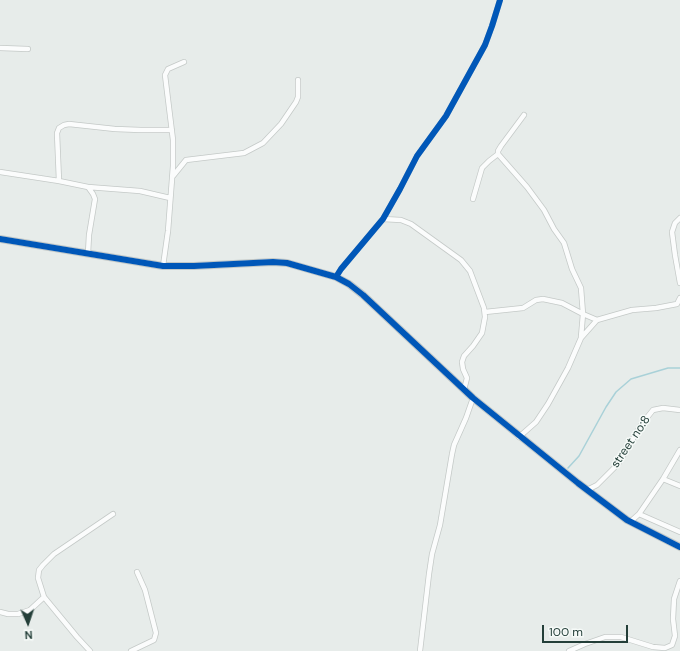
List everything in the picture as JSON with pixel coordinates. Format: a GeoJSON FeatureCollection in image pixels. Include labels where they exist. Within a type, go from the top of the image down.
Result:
{"type":"FeatureCollection","features":[{"type":"Feature","properties":{"kind":"street"},"geometry":{"type":"LineString","coordinates":[[336,277],[383,219],[417,156],[446,116],[476,63],[492,26],[500,0]]}},
{"type":"Feature","properties":{"kind":"street"},"geometry":{"type":"LineString","coordinates":[[0,48],[28,49]]}},
{"type":"Feature","properties":{"kind":"street"},"geometry":{"type":"LineString","coordinates":[[163,266],[168,231],[173,140],[165,75],[168,69],[184,62]]}},
{"type":"Feature","properties":{"kind":"street"},"geometry":{"type":"LineString","coordinates":[[172,176],[186,160],[244,153],[263,143],[282,124],[296,102],[298,97],[298,80]]}},
{"type":"Feature","properties":{"kind":"street"},"geometry":{"type":"LineString","coordinates":[[473,199],[482,168],[498,154],[501,146],[524,115]]}},
{"type":"Feature","properties":{"kind":"street"},"geometry":{"type":"LineString","coordinates":[[59,181],[57,133],[59,128],[64,125],[69,124],[115,129],[172,130]]}},
{"type":"Feature","properties":{"kind":"street"},"geometry":{"type":"LineString","coordinates":[[498,154],[527,187],[544,210],[554,229],[564,243],[572,269],[581,288],[583,314],[581,338]]}},
{"type":"Feature","properties":{"kind":"street"},"geometry":{"type":"LineString","coordinates":[[0,172],[88,187],[140,191],[170,198]]}},
{"type":"Feature","properties":{"kind":"street"},"geometry":{"type":"LineString","coordinates":[[88,187],[94,194],[88,253]]}},
{"type":"Feature","properties":{"kind":"street"},"geometry":{"type":"LineString","coordinates":[[680,218],[674,223],[672,232],[680,283]]}},
{"type":"Feature","properties":{"kind":"street"},"geometry":{"type":"LineString","coordinates":[[383,219],[401,220],[411,224],[461,260],[470,271],[485,312],[482,333],[474,346],[464,356],[462,362],[467,378],[464,390]]}},
{"type":"Feature","properties":{"kind":"street"},"geometry":{"type":"LineString","coordinates":[[0,239],[163,266],[287,262],[336,277],[364,295],[464,390],[519,437],[630,522],[680,546]]}},
{"type":"Feature","properties":{"kind":"street"},"geometry":{"type":"LineString","coordinates":[[519,437],[536,422],[548,404],[568,368],[581,338],[597,320],[632,310],[678,304],[680,298]]}},
{"type":"Feature","properties":{"kind":"street"},"geometry":{"type":"LineString","coordinates":[[485,312],[523,308],[536,300],[543,299],[562,303],[597,320]]}},
{"type":"Feature","properties":{"kind":"street"},"geometry":{"type":"LineString","coordinates":[[420,651],[430,568],[440,525],[453,450],[473,398]]}},
{"type":"Feature","properties":{"kind":"street","name":"street no:8"},"geometry":{"type":"LineString","coordinates":[[587,490],[597,485],[618,464],[641,424],[653,410],[663,408],[680,410]]}},
{"type":"Feature","properties":{"kind":"street"},"geometry":{"type":"LineString","coordinates":[[630,522],[639,514],[663,479],[680,450]]}},
{"type":"Feature","properties":{"kind":"street"},"geometry":{"type":"LineString","coordinates":[[663,479],[680,486]]}},
{"type":"Feature","properties":{"kind":"street"},"geometry":{"type":"LineString","coordinates":[[90,651],[44,597],[38,578],[39,570],[54,554],[113,514]]}},
{"type":"Feature","properties":{"kind":"street"},"geometry":{"type":"LineString","coordinates":[[639,514],[680,532]]}},
{"type":"Feature","properties":{"kind":"street"},"geometry":{"type":"LineString","coordinates":[[131,651],[154,640],[156,633],[145,590],[136,572]]}},
{"type":"Feature","properties":{"kind":"street"},"geometry":{"type":"LineString","coordinates":[[569,651],[605,637],[621,637],[654,647],[665,648],[672,645],[674,636],[674,599],[680,581]]}},
{"type":"Feature","properties":{"kind":"street"},"geometry":{"type":"LineString","coordinates":[[0,612],[8,614],[30,610],[44,597]]}},
{"type":"Feature","properties":{"kind":"waterway"},"geometry":{"type":"LineString","coordinates":[[568,468],[579,456],[616,392],[631,379],[668,368],[680,368]]}},
{"type":"Feature","properties":{"kind":"cycle path"},"geometry":{"type":"LineString","coordinates":[[336,277],[383,219],[417,156],[446,116],[485,45],[500,0]]}},
{"type":"Feature","properties":{"kind":"cycle path"},"geometry":{"type":"LineString","coordinates":[[0,239],[163,266],[273,262],[287,263],[336,277],[349,284],[363,295],[473,398],[578,483],[627,520],[680,547]]}}]}
